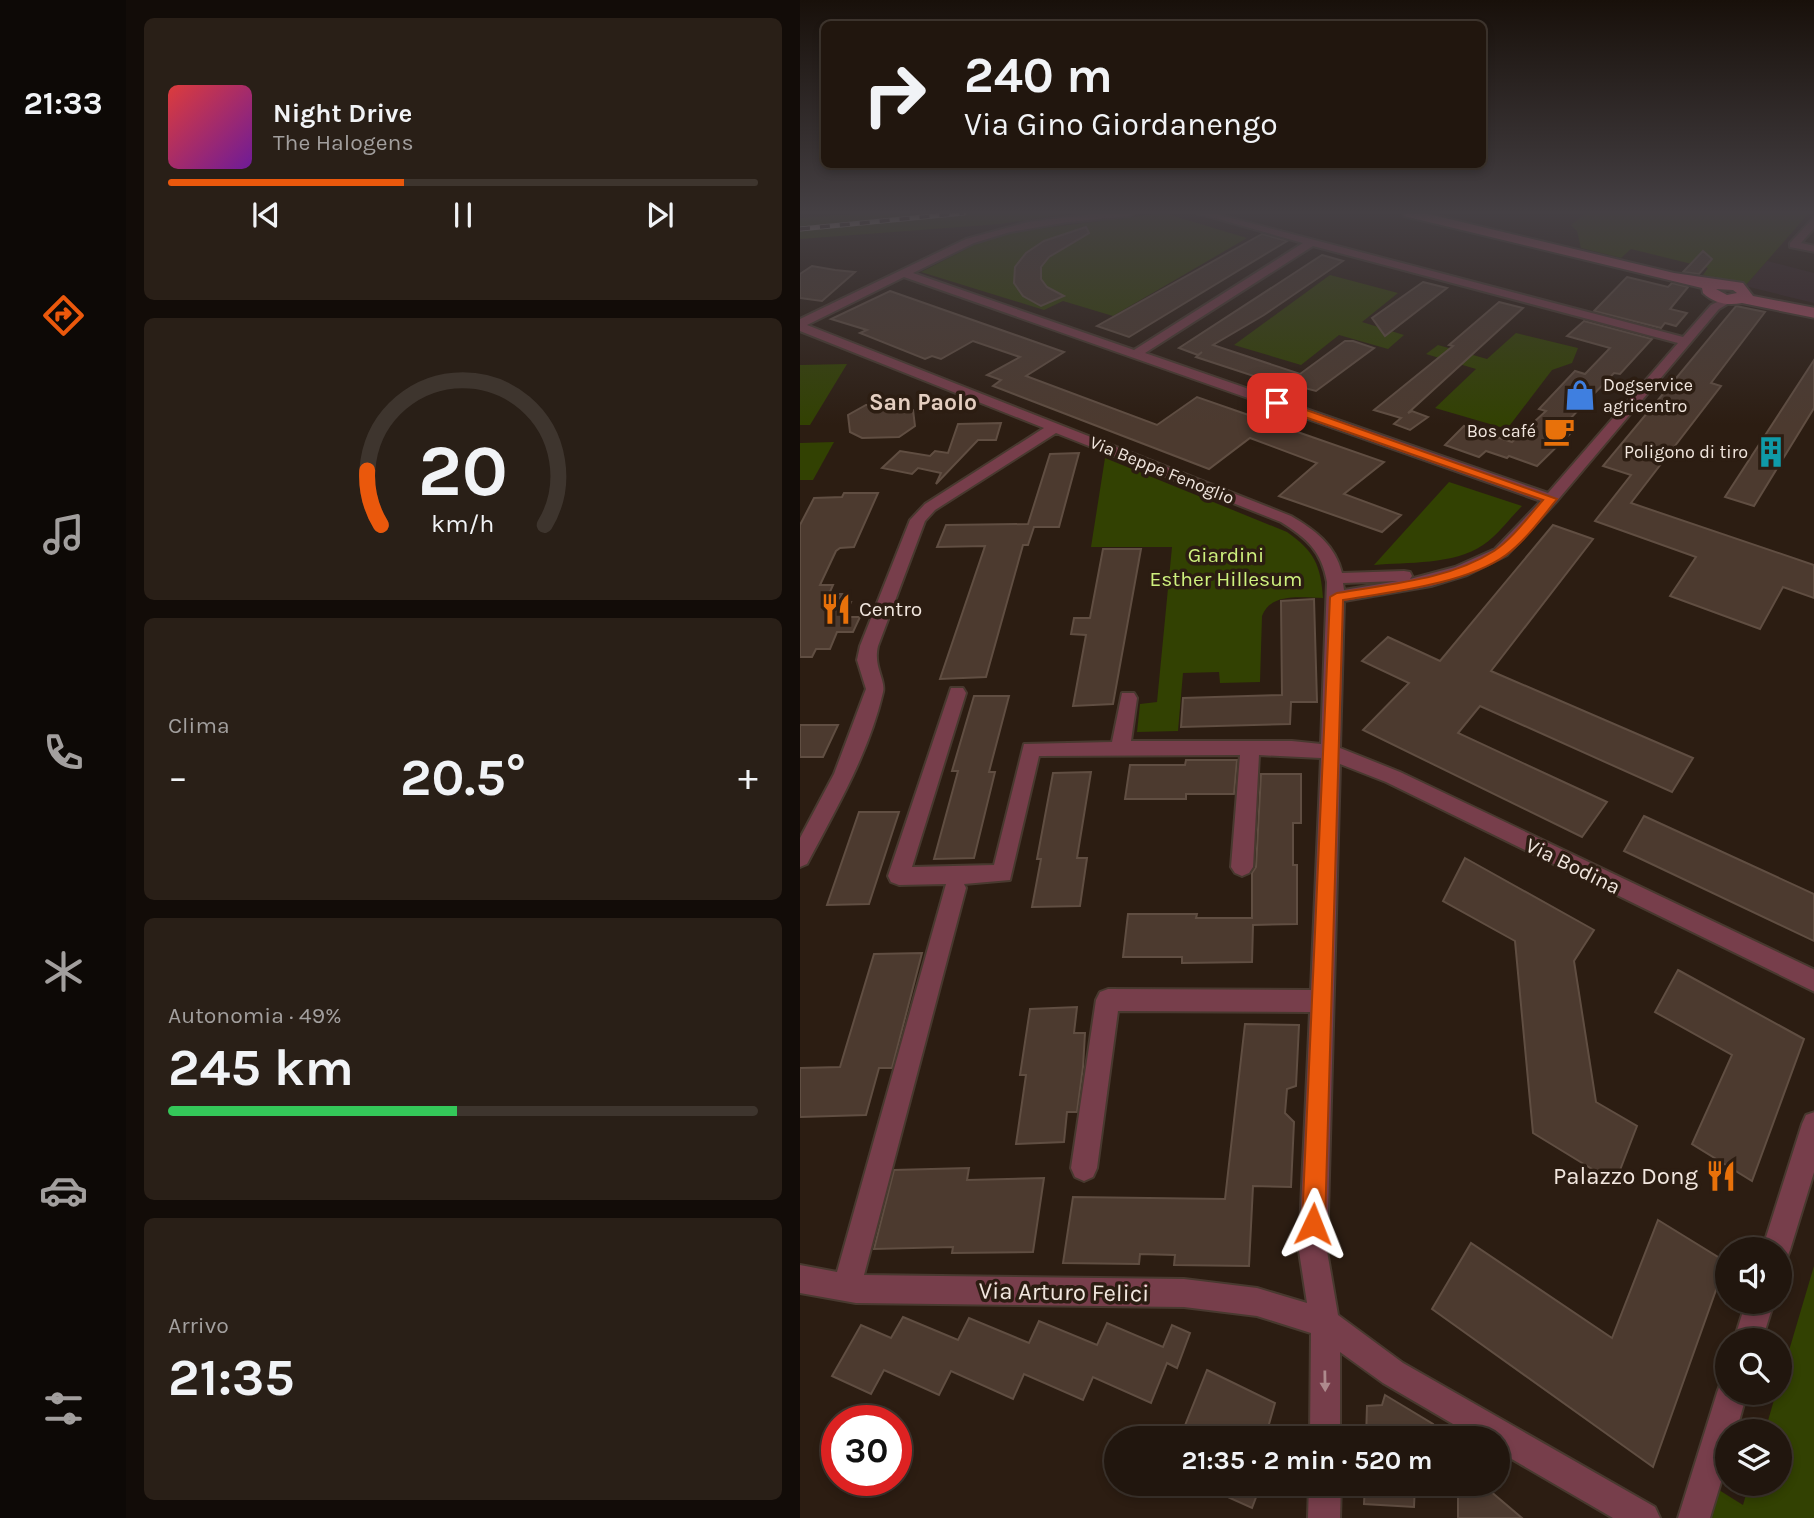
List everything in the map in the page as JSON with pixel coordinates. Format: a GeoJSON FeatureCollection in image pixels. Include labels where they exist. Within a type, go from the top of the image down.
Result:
{"type":"FeatureCollection","features":[{"type":"Feature","properties":{"kind":"main road"},"geometry":{"type":"LineString","coordinates":[[1690,284],[1724,296],[1779,304],[1814,313]]}},
{"type":"Feature","properties":{"kind":"street"},"geometry":{"type":"LineString","coordinates":[[800,326],[881,284]]}},
{"type":"Feature","properties":{"kind":"street"},"geometry":{"type":"LineString","coordinates":[[934,284],[1551,499]]}},
{"type":"Feature","properties":{"kind":"street"},"geometry":{"type":"LineString","coordinates":[[1137,353],[1247,284]]}},
{"type":"Feature","properties":{"kind":"street"},"geometry":{"type":"LineString","coordinates":[[1471,284],[1686,341]]}},
{"type":"Feature","properties":{"kind":"street"},"geometry":{"type":"LineString","coordinates":[[1337,597],[1425,582],[1461,571],[1501,552],[1551,499],[1724,296]]}},
{"type":"Feature","properties":{"kind":"street","name":"Via Beppe Fenoglio"},"geometry":{"type":"LineString","coordinates":[[800,326],[1286,519],[1302,528],[1327,550],[1336,578],[1337,597],[1313,1251],[1325,1323],[1325,1426]]}},
{"type":"Feature","properties":{"kind":"street"},"geometry":{"type":"LineString","coordinates":[[800,859],[844,774],[875,689],[866,660],[869,646],[918,520],[937,502],[1054,428]]}},
{"type":"Feature","properties":{"kind":"street"},"geometry":{"type":"LineString","coordinates":[[1336,578],[1461,571]]}},
{"type":"Feature","properties":{"kind":"street"},"geometry":{"type":"LineString","coordinates":[[957,693],[899,876],[1003,874],[1030,749],[1292,748],[1330,752]]}},
{"type":"Feature","properties":{"kind":"street"},"geometry":{"type":"LineString","coordinates":[[1121,748],[1128,698]]}},
{"type":"Feature","properties":{"kind":"street"},"geometry":{"type":"LineString","coordinates":[[1242,867],[1250,748]]}},
{"type":"Feature","properties":{"kind":"street","name":"Via Bodina"},"geometry":{"type":"LineString","coordinates":[[1330,752],[1393,778],[1814,982]]}},
{"type":"Feature","properties":{"kind":"street"},"geometry":{"type":"LineString","coordinates":[[847,1287],[955,888]]}},
{"type":"Feature","properties":{"kind":"street"},"geometry":{"type":"LineString","coordinates":[[1085,1168],[1108,1000],[1321,1001]]}},
{"type":"Feature","properties":{"kind":"street"},"geometry":{"type":"LineString","coordinates":[[1780,1237],[1814,1124]]}},
{"type":"Feature","properties":{"kind":"street","name":"Via Arturo Felici"},"geometry":{"type":"LineString","coordinates":[[800,1279],[847,1287],[1184,1293],[1257,1302],[1325,1323],[1393,1373],[1644,1518]]}},
{"type":"Feature","properties":{"kind":"street"},"geometry":{"type":"LineString","coordinates":[[1694,1518],[1728,1405]]}},
{"type":"Feature","properties":{"kind":"street"},"geometry":{"type":"LineString","coordinates":[[1324,1496],[1324,1518]]}},
{"type":"Feature","properties":{"kind":"shaded area"},"geometry":{"type":"Polygon","coordinates":[[[1814,284],[1814,303],[1745,286],[1814,284]]]}},
{"type":"Feature","properties":{"kind":"green space"},"geometry":{"type":"Polygon","coordinates":[[[959,284],[1168,284],[1113,316],[1063,301],[1044,310],[959,284]]]}},
{"type":"Feature","properties":{"kind":"green space"},"geometry":{"type":"Polygon","coordinates":[[[1318,284],[1363,284],[1398,293],[1362,322],[1404,335],[1388,349],[1339,335],[1301,365],[1234,345],[1318,284]]]}},
{"type":"Feature","properties":{"kind":"green space"},"geometry":{"type":"Polygon","coordinates":[[[1516,333],[1578,348],[1572,363],[1552,370],[1507,429],[1435,408],[1476,369],[1426,354],[1438,345],[1487,359],[1516,333]]]}},
{"type":"Feature","properties":{"kind":"green space"},"geometry":{"type":"Polygon","coordinates":[[[847,364],[810,425],[800,425],[800,365],[847,364]]]}},
{"type":"Feature","properties":{"kind":"green space"},"geometry":{"type":"Polygon","coordinates":[[[834,442],[813,480],[800,480],[800,443],[834,442]]]}},
{"type":"Feature","properties":{"kind":"green space","name":"Giardini Esther Hillesum"},"geometry":{"type":"Polygon","coordinates":[[[1105,458],[1287,532],[1304,546],[1318,568],[1323,598],[1288,598],[1266,608],[1262,616],[1260,682],[1220,683],[1219,672],[1183,673],[1178,731],[1137,732],[1140,704],[1157,702],[1172,547],[1091,547],[1105,458]]]}},
{"type":"Feature","properties":{"kind":"green space"},"geometry":{"type":"Polygon","coordinates":[[[1449,482],[1522,506],[1493,537],[1471,551],[1444,559],[1374,565],[1449,482]]]}},
{"type":"Feature","properties":{"kind":"green space"},"geometry":{"type":"Polygon","coordinates":[[[1814,1266],[1814,1518],[1710,1518],[1717,1496],[1729,1496],[1743,1505],[1746,1496],[1792,1496],[1792,1419],[1768,1419],[1773,1405],[1792,1405],[1792,1340],[1814,1266]]]}},
{"type":"Feature","properties":{"kind":"building"},"geometry":{"type":"Polygon","coordinates":[[[800,284],[842,284],[822,301],[800,298],[800,284]]]}},
{"type":"Feature","properties":{"kind":"building"},"geometry":{"type":"Polygon","coordinates":[[[1015,284],[1045,284],[1064,296],[1041,306],[1023,296],[1015,284]]]}},
{"type":"Feature","properties":{"kind":"building"},"geometry":{"type":"Polygon","coordinates":[[[1173,284],[1216,284],[1129,337],[1097,326],[1173,284]]]}},
{"type":"Feature","properties":{"kind":"building"},"geometry":{"type":"Polygon","coordinates":[[[1278,284],[1310,284],[1213,345],[1300,374],[1345,341],[1374,348],[1316,391],[1297,386],[1293,389],[1196,357],[1202,352],[1198,355],[1179,348],[1278,284]]]}},
{"type":"Feature","properties":{"kind":"building"},"geometry":{"type":"Polygon","coordinates":[[[1420,284],[1447,288],[1385,336],[1372,318],[1420,284]]]}},
{"type":"Feature","properties":{"kind":"building"},"geometry":{"type":"Polygon","coordinates":[[[1620,284],[1655,284],[1668,287],[1675,284],[1688,287],[1670,309],[1687,313],[1676,326],[1665,323],[1661,328],[1594,311],[1620,284]]]}},
{"type":"Feature","properties":{"kind":"building"},"geometry":{"type":"Polygon","coordinates":[[[890,291],[1064,352],[1026,376],[1157,425],[1197,397],[1384,462],[1344,494],[1401,515],[1382,532],[1279,496],[1317,463],[1250,438],[1209,469],[993,386],[1001,380],[987,375],[1020,357],[973,341],[941,359],[932,356],[925,359],[860,333],[867,330],[831,319],[890,291]]]}},
{"type":"Feature","properties":{"kind":"building"},"geometry":{"type":"Polygon","coordinates":[[[1499,302],[1523,308],[1408,413],[1412,411],[1428,417],[1410,430],[1394,424],[1401,418],[1374,410],[1453,346],[1449,345],[1499,302]]]}},
{"type":"Feature","properties":{"kind":"building"},"geometry":{"type":"Polygon","coordinates":[[[1736,306],[1765,312],[1711,383],[1721,386],[1631,503],[1814,565],[1814,598],[1783,587],[1760,629],[1670,596],[1696,557],[1595,521],[1631,475],[1603,466],[1736,306]]]}},
{"type":"Feature","properties":{"kind":"building"},"geometry":{"type":"Polygon","coordinates":[[[1584,321],[1652,339],[1620,374],[1614,373],[1563,426],[1574,430],[1537,466],[1486,451],[1479,457],[1445,445],[1464,426],[1512,442],[1546,411],[1539,409],[1575,371],[1585,374],[1610,348],[1567,336],[1584,321]]]}},
{"type":"Feature","properties":{"kind":"building","name":"Poligono di tiro"},"geometry":{"type":"Polygon","coordinates":[[[1814,360],[1814,408],[1754,506],[1725,497],[1814,360]]]}},
{"type":"Feature","properties":{"kind":"building","name":"San Paolo"},"geometry":{"type":"Polygon","coordinates":[[[898,404],[913,410],[915,426],[899,437],[862,438],[850,432],[848,415],[866,405],[898,404]]]}},
{"type":"Feature","properties":{"kind":"building"},"geometry":{"type":"Polygon","coordinates":[[[1001,423],[996,440],[978,440],[936,484],[941,473],[918,468],[912,474],[882,468],[900,451],[930,456],[935,451],[948,453],[958,424],[1001,423]]]}},
{"type":"Feature","properties":{"kind":"building"},"geometry":{"type":"Polygon","coordinates":[[[1079,453],[1059,527],[1034,527],[1028,545],[1023,545],[986,677],[940,679],[985,546],[937,547],[946,525],[1028,524],[1050,454],[1079,453]]]}},
{"type":"Feature","properties":{"kind":"building"},"geometry":{"type":"Polygon","coordinates":[[[844,493],[878,493],[854,547],[836,551],[820,585],[833,585],[829,594],[842,594],[838,602],[851,602],[845,617],[860,617],[853,632],[837,632],[830,649],[816,649],[812,657],[800,657],[800,525],[814,498],[842,497],[844,493]]]}},
{"type":"Feature","properties":{"kind":"building"},"geometry":{"type":"Polygon","coordinates":[[[1553,525],[1593,539],[1491,671],[1693,758],[1672,792],[1480,706],[1458,733],[1607,802],[1582,837],[1363,730],[1409,683],[1362,661],[1388,637],[1440,661],[1553,525]]]}},
{"type":"Feature","properties":{"kind":"building"},"geometry":{"type":"Polygon","coordinates":[[[1103,549],[1141,549],[1113,704],[1073,706],[1086,635],[1071,634],[1074,618],[1090,618],[1103,549]]]}},
{"type":"Feature","properties":{"kind":"building"},"geometry":{"type":"Polygon","coordinates":[[[1314,599],[1317,702],[1291,702],[1290,724],[1181,727],[1183,698],[1282,695],[1281,601],[1314,599]]]}},
{"type":"Feature","properties":{"kind":"building"},"geometry":{"type":"Polygon","coordinates":[[[974,696],[1009,696],[989,772],[995,772],[974,858],[934,859],[958,771],[952,771],[974,696]]]}},
{"type":"Feature","properties":{"kind":"building"},"geometry":{"type":"Polygon","coordinates":[[[800,725],[838,725],[823,757],[800,757],[800,725]]]}},
{"type":"Feature","properties":{"kind":"building"},"geometry":{"type":"Polygon","coordinates":[[[1186,760],[1237,760],[1234,794],[1186,794],[1186,799],[1125,799],[1130,765],[1185,765],[1186,760]]]}},
{"type":"Feature","properties":{"kind":"building"},"geometry":{"type":"Polygon","coordinates":[[[1091,772],[1077,858],[1087,858],[1080,906],[1032,907],[1041,859],[1037,859],[1053,773],[1091,772]]]}},
{"type":"Feature","properties":{"kind":"building"},"geometry":{"type":"Polygon","coordinates":[[[1261,774],[1301,774],[1301,823],[1293,823],[1293,865],[1297,865],[1297,924],[1253,925],[1252,962],[1182,963],[1182,957],[1123,957],[1128,914],[1197,914],[1196,918],[1252,918],[1252,873],[1256,867],[1261,774]]]}},
{"type":"Feature","properties":{"kind":"building"},"geometry":{"type":"Polygon","coordinates":[[[859,812],[899,812],[869,904],[827,905],[859,812]]]}},
{"type":"Feature","properties":{"kind":"building"},"geometry":{"type":"Polygon","coordinates":[[[1644,816],[1814,894],[1814,941],[1624,851],[1644,816]]]}},
{"type":"Feature","properties":{"kind":"building"},"geometry":{"type":"Polygon","coordinates":[[[1465,858],[1594,930],[1574,961],[1596,1102],[1637,1126],[1615,1183],[1533,1133],[1515,941],[1443,901],[1465,858]]]}},
{"type":"Feature","properties":{"kind":"building"},"geometry":{"type":"Polygon","coordinates":[[[922,953],[892,1068],[879,1068],[866,1115],[800,1117],[800,1068],[840,1067],[874,954],[922,953]]]}},
{"type":"Feature","properties":{"kind":"building"},"geometry":{"type":"Polygon","coordinates":[[[1678,970],[1804,1039],[1752,1181],[1692,1144],[1732,1055],[1655,1012],[1678,970]]]}},
{"type":"Feature","properties":{"kind":"building"},"geometry":{"type":"Polygon","coordinates":[[[1077,1007],[1074,1033],[1085,1033],[1083,1067],[1077,1112],[1067,1112],[1064,1142],[1016,1144],[1026,1075],[1020,1075],[1030,1009],[1077,1007]]]}},
{"type":"Feature","properties":{"kind":"building"},"geometry":{"type":"Polygon","coordinates":[[[1245,1024],[1299,1025],[1296,1086],[1287,1089],[1285,1113],[1294,1122],[1291,1187],[1253,1186],[1249,1266],[1174,1265],[1175,1255],[1140,1254],[1139,1264],[1063,1263],[1073,1197],[1225,1199],[1245,1024]]]}},
{"type":"Feature","properties":{"kind":"building"},"geometry":{"type":"Polygon","coordinates":[[[969,1168],[967,1180],[1044,1178],[1033,1252],[952,1253],[953,1247],[874,1249],[894,1170],[969,1168]]]}},
{"type":"Feature","properties":{"kind":"building"},"geometry":{"type":"Polygon","coordinates":[[[1658,1220],[1715,1255],[1715,1293],[1653,1467],[1432,1309],[1471,1243],[1612,1338],[1658,1220]]]}},
{"type":"Feature","properties":{"kind":"building"},"geometry":{"type":"Polygon","coordinates":[[[903,1317],[958,1340],[969,1318],[1029,1343],[1039,1321],[1097,1345],[1107,1323],[1163,1347],[1172,1325],[1190,1333],[1177,1368],[1167,1363],[1151,1403],[1093,1377],[1083,1400],[1024,1374],[1013,1399],[951,1371],[939,1395],[884,1370],[871,1394],[832,1376],[861,1325],[891,1338],[903,1317]]]}},
{"type":"Feature","properties":{"kind":"building"},"geometry":{"type":"Polygon","coordinates":[[[1207,1370],[1275,1403],[1268,1426],[1185,1426],[1207,1370]]]}},
{"type":"Feature","properties":{"kind":"building"},"geometry":{"type":"Polygon","coordinates":[[[1385,1395],[1432,1426],[1366,1426],[1367,1406],[1382,1405],[1385,1395]]]}},
{"type":"Feature","properties":{"kind":"building"},"geometry":{"type":"Polygon","coordinates":[[[1226,1496],[1256,1496],[1252,1508],[1226,1496]]]}},
{"type":"Feature","properties":{"kind":"building"},"geometry":{"type":"Polygon","coordinates":[[[1364,1496],[1414,1496],[1414,1507],[1364,1504],[1364,1496]]]}},
{"type":"Feature","properties":{"kind":"building"},"geometry":{"type":"Polygon","coordinates":[[[1458,1496],[1496,1496],[1522,1518],[1458,1518],[1458,1496]]]}},
{"type":"Feature","properties":{"kind":"place","name":"Dogservice agricentro"},"geometry":{"type":"Point","coordinates":[1580,395]}},
{"type":"Feature","properties":{"kind":"place","name":"Bos café"},"geometry":{"type":"Point","coordinates":[1559,431]}},
{"type":"Feature","properties":{"kind":"place","name":"Poligono di tiro"},"geometry":{"type":"Point","coordinates":[1771,452]}},
{"type":"Feature","properties":{"kind":"place","name":"Centro"},"geometry":{"type":"Point","coordinates":[836,609]}},
{"type":"Feature","properties":{"kind":"place","name":"Palazzo Dong"},"geometry":{"type":"Point","coordinates":[1721,1176]}},
{"type":"Feature","properties":{"kind":"district","name":"San Paolo"},"geometry":{"type":"Point","coordinates":[923,402]}},
{"type":"Feature","properties":{"kind":"route"},"geometry":{"type":"LineString","coordinates":[[1277,403],[1551,499],[1515,540],[1481,564],[1425,582],[1337,597],[1313,1224]]}}]}
